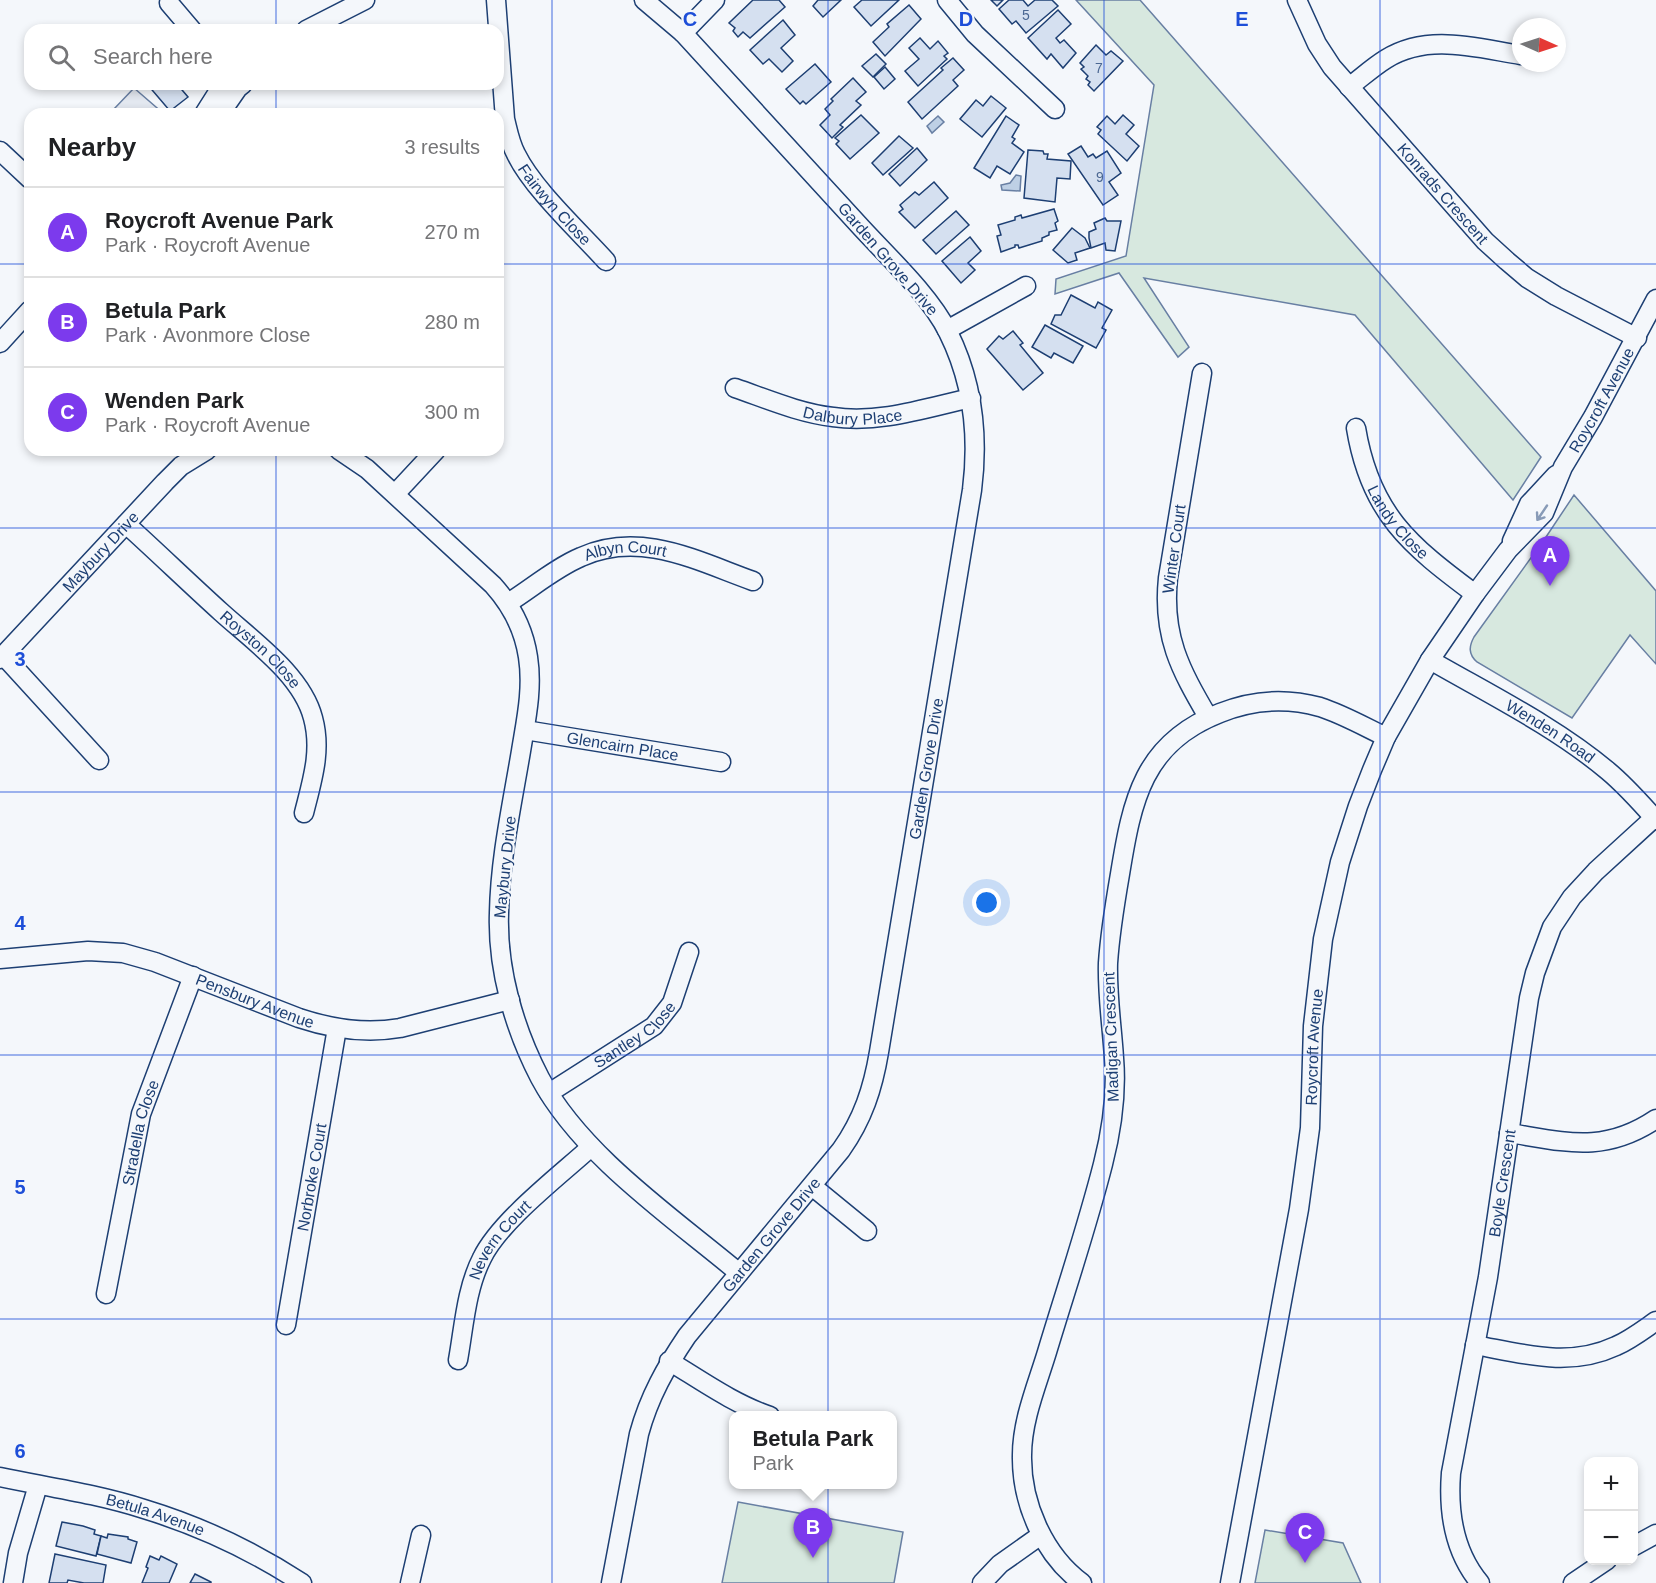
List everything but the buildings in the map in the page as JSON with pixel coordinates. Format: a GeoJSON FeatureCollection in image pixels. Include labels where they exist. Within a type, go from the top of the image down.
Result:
{"type":"FeatureCollection","features":[{"type":"Feature","properties":{"kind":"street"},"geometry":{"type":"LineString","coordinates":[[323,24],[365,0]]}},
{"type":"Feature","properties":{"kind":"street","name":"Fairwyn Close"},"geometry":{"type":"LineString","coordinates":[[496,0],[498,24]]}},
{"type":"Feature","properties":{"kind":"street","name":"Garden Grove Drive"},"geometry":{"type":"LineString","coordinates":[[611,1583],[639,1434],[645,1412],[669,1361],[852,1134],[862,1117],[875,1077],[972,490],[976,442],[971,398],[959,356],[947,330],[906,277],[679,29],[644,0]]}},
{"type":"Feature","properties":{"kind":"street"},"geometry":{"type":"LineString","coordinates":[[679,29],[708,0]]}},
{"type":"Feature","properties":{"kind":"street"},"geometry":{"type":"LineString","coordinates":[[679,29],[715,0]]}},
{"type":"Feature","properties":{"kind":"street"},"geometry":{"type":"LineString","coordinates":[[947,0],[975,34],[1055,109]]}},
{"type":"Feature","properties":{"kind":"street","name":"Konrads Crescent"},"geometry":{"type":"LineString","coordinates":[[1297,0],[1317,44],[1349,87],[1485,241],[1527,278],[1636,338]]}},
{"type":"Feature","properties":{"kind":"street"},"geometry":{"type":"LineString","coordinates":[[168,1],[176,24]]}},
{"type":"Feature","properties":{"kind":"street"},"geometry":{"type":"LineString","coordinates":[[168,1],[187,24]]}},
{"type":"Feature","properties":{"kind":"street"},"geometry":{"type":"LineString","coordinates":[[1349,87],[1386,59],[1425,45],[1449,43],[1512,54]]}},
{"type":"Feature","properties":{"kind":"street"},"geometry":{"type":"LineString","coordinates":[[210,108],[228,90]]}},
{"type":"Feature","properties":{"kind":"street"},"geometry":{"type":"LineString","coordinates":[[223,108],[231,90]]}},
{"type":"Feature","properties":{"kind":"street","name":"Fairwyn Close"},"geometry":{"type":"LineString","coordinates":[[503,90],[505,118],[516,155],[543,192],[606,261]]}},
{"type":"Feature","properties":{"kind":"street"},"geometry":{"type":"LineString","coordinates":[[0,151],[24,173]]}},
{"type":"Feature","properties":{"kind":"street"},"geometry":{"type":"LineString","coordinates":[[947,330],[1026,286]]}},
{"type":"Feature","properties":{"kind":"street","name":"Roycroft Avenue"},"geometry":{"type":"LineString","coordinates":[[1230,1583],[1303,1185],[1310,1128],[1316,986],[1323,939],[1340,862],[1354,817],[1386,737],[1430,660],[1508,550],[1544,513],[1563,467],[1656,299]]}},
{"type":"Feature","properties":{"kind":"street"},"geometry":{"type":"LineString","coordinates":[[0,343],[24,317]]}},
{"type":"Feature","properties":{"kind":"street","name":"Winter Court"},"geometry":{"type":"LineString","coordinates":[[1202,373],[1168,578],[1166,607],[1173,648],[1208,717]]}},
{"type":"Feature","properties":{"kind":"street","name":"Dalbury Place"},"geometry":{"type":"LineString","coordinates":[[735,388],[813,414],[853,419],[894,415],[971,398]]}},
{"type":"Feature","properties":{"kind":"street","name":"Landy Close"},"geometry":{"type":"LineString","coordinates":[[1356,428],[1366,471],[1383,508],[1396,526],[1425,555],[1475,594]]}},
{"type":"Feature","properties":{"kind":"street","name":"Maybury Drive"},"geometry":{"type":"LineString","coordinates":[[2,658],[181,466],[197,456]]}},
{"type":"Feature","properties":{"kind":"street","name":"Maybury Drive"},"geometry":{"type":"LineString","coordinates":[[350,456],[494,585],[508,603],[520,628],[528,655],[531,688],[500,887],[500,940],[510,1000],[519,1030],[549,1093],[591,1147],[739,1273]]}},
{"type":"Feature","properties":{"kind":"street"},"geometry":{"type":"LineString","coordinates":[[395,494],[430,456]]}},
{"type":"Feature","properties":{"kind":"street","name":"Royston Close"},"geometry":{"type":"LineString","coordinates":[[126,524],[275,661],[301,690],[313,718],[317,749],[314,777],[304,813]]}},
{"type":"Feature","properties":{"kind":"street","name":"Albyn Court"},"geometry":{"type":"LineString","coordinates":[[508,603],[579,558],[593,552],[626,546],[658,548],[753,581]]}},
{"type":"Feature","properties":{"kind":"street"},"geometry":{"type":"LineString","coordinates":[[2,658],[99,760]]}},
{"type":"Feature","properties":{"kind":"street","name":"Wenden Road"},"geometry":{"type":"LineString","coordinates":[[1430,660],[1558,735],[1588,756],[1621,782],[1655,819]]}},
{"type":"Feature","properties":{"kind":"street","name":"Madigan Crescent"},"geometry":{"type":"LineString","coordinates":[[1082,1583],[1058,1560],[1041,1535],[1026,1494],[1021,1457],[1032,1401],[1098,1184],[1111,1133],[1115,1081],[1108,1001],[1108,964],[1126,840],[1131,815],[1145,776],[1158,757],[1191,726],[1208,717],[1251,704],[1270,702],[1302,704],[1333,712],[1386,737]]}},
{"type":"Feature","properties":{"kind":"street","name":"Glencairn Place"},"geometry":{"type":"LineString","coordinates":[[525,730],[721,762]]}},
{"type":"Feature","properties":{"kind":"street","name":"Boyle Crescent"},"geometry":{"type":"LineString","coordinates":[[1480,1583],[1459,1547],[1450,1510],[1451,1473],[1496,1230],[1534,973],[1552,927],[1565,906],[1582,885],[1655,819]]}},
{"type":"Feature","properties":{"kind":"street","name":"Pensbury Avenue"},"geometry":{"type":"LineString","coordinates":[[0,959],[67,952],[106,952],[139,957],[299,1018],[337,1028],[368,1031],[400,1028],[510,1000]]}},
{"type":"Feature","properties":{"kind":"street","name":"Santley Close"},"geometry":{"type":"LineString","coordinates":[[549,1093],[654,1026],[672,1003],[689,952]]}},
{"type":"Feature","properties":{"kind":"street","name":"Stradella Close"},"geometry":{"type":"LineString","coordinates":[[106,1294],[141,1114],[193,976]]}},
{"type":"Feature","properties":{"kind":"street","name":"Norbroke Court"},"geometry":{"type":"LineString","coordinates":[[286,1325],[337,1028]]}},
{"type":"Feature","properties":{"kind":"street"},"geometry":{"type":"LineString","coordinates":[[1509,1133],[1573,1142],[1602,1142],[1623,1137],[1656,1119]]}},
{"type":"Feature","properties":{"kind":"street","name":"Nevern Court"},"geometry":{"type":"LineString","coordinates":[[458,1360],[474,1278],[489,1245],[526,1206],[591,1147]]}},
{"type":"Feature","properties":{"kind":"street"},"geometry":{"type":"LineString","coordinates":[[812,1186],[867,1231]]}},
{"type":"Feature","properties":{"kind":"street"},"geometry":{"type":"LineString","coordinates":[[1475,1345],[1551,1359],[1573,1359],[1618,1345],[1656,1321]]}},
{"type":"Feature","properties":{"kind":"street"},"geometry":{"type":"LineString","coordinates":[[669,1361],[729,1398],[756,1411]]}},
{"type":"Feature","properties":{"kind":"street","name":"Betula Avenue"},"geometry":{"type":"LineString","coordinates":[[0,1478],[106,1498],[166,1516],[251,1553],[302,1583]]}},
{"type":"Feature","properties":{"kind":"street"},"geometry":{"type":"LineString","coordinates":[[13,1583],[18,1553],[18,1524],[32,1484]]}},
{"type":"Feature","properties":{"kind":"street"},"geometry":{"type":"LineString","coordinates":[[1638,1544],[1656,1534]]}},
{"type":"Feature","properties":{"kind":"street"},"geometry":{"type":"LineString","coordinates":[[410,1583],[421,1535]]}},
{"type":"Feature","properties":{"kind":"street"},"geometry":{"type":"LineString","coordinates":[[982,1583],[1000,1564],[1041,1535]]}},
{"type":"Feature","properties":{"kind":"street"},"geometry":{"type":"LineString","coordinates":[[1573,1583],[1600,1565]]}},
{"type":"Feature","properties":{"kind":"shaded area"},"geometry":{"type":"Polygon","coordinates":[[[1076,0],[1140,0],[1541,457],[1513,500],[1355,315],[1144,278],[1189,347],[1178,357],[1119,273],[1055,294],[1056,279],[1126,256],[1154,85],[1076,0]]]}},
{"type":"Feature","properties":{"kind":"shaded area"},"geometry":{"type":"Polygon","coordinates":[[[132,90],[136,90],[157,108],[115,108],[132,90]]]}},
{"type":"Feature","properties":{"kind":"shaded area"},"geometry":{"type":"Polygon","coordinates":[[[1574,495],[1656,591],[1656,664],[1630,635],[1572,718],[1477,662],[1470,650],[1474,637],[1574,495]]]}},
{"type":"Feature","properties":{"kind":"shaded area"},"geometry":{"type":"Polygon","coordinates":[[[738,1502],[903,1532],[894,1583],[722,1583],[738,1502]]]}},
{"type":"Feature","properties":{"kind":"shaded area"},"geometry":{"type":"Polygon","coordinates":[[[1265,1530],[1343,1543],[1361,1583],[1255,1583],[1265,1530]]]}},
{"type":"Feature","properties":{"kind":"water"},"geometry":{"type":"Polygon","coordinates":[[[938,116],[944,122],[932,133],[927,126],[938,116]]]}},
{"type":"Feature","properties":{"kind":"water"},"geometry":{"type":"Polygon","coordinates":[[[1016,175],[1021,176],[1020,191],[1002,190],[1001,185],[1010,183],[1016,175]]]}},
{"type":"Feature","properties":{"kind":"place","name":"Roycroft Avenue Park"},"geometry":{"type":"Point","coordinates":[1550,586]}},
{"type":"Feature","properties":{"kind":"place","name":"Betula Park"},"geometry":{"type":"Point","coordinates":[813,1558]}},
{"type":"Feature","properties":{"kind":"place","name":"Wenden Park"},"geometry":{"type":"Point","coordinates":[1305,1563]}}]}
